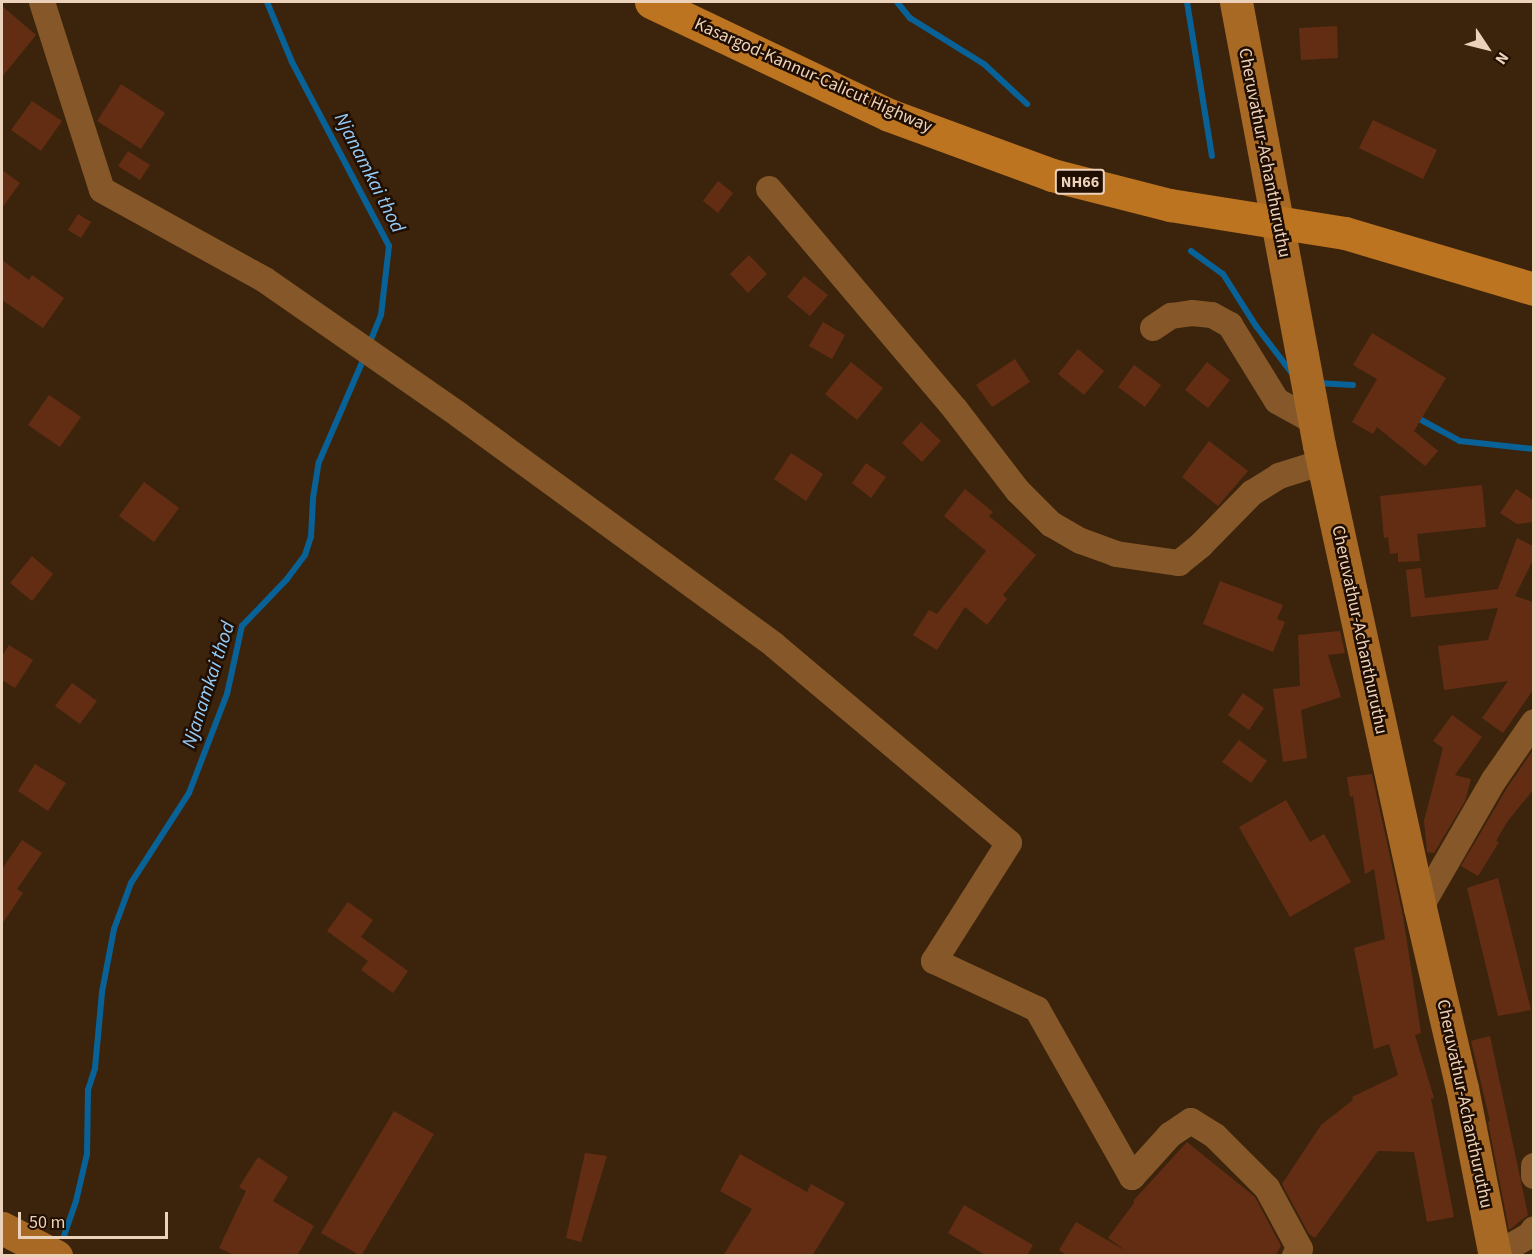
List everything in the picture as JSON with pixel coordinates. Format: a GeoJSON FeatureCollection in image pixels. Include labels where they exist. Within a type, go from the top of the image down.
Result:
{"type":"FeatureCollection","features":[{"type":"Feature","properties":{"kind":"highway","name":"Kasargod-Kannur-Calicut Highway"},"geometry":{"type":"LineString","coordinates":[[651,2],[889,115],[1052,175],[1170,205],[1345,233],[1533,289]]}},
{"type":"Feature","properties":{"kind":"main road","name":"Cheruvathur-Achanthuruthu"},"geometry":{"type":"LineString","coordinates":[[1236,2],[1280,245],[1323,462],[1420,908],[1462,1088],[1495,1255]]}},
{"type":"Feature","properties":{"kind":"main road"},"geometry":{"type":"LineString","coordinates":[[2,1228],[56,1256]]}},
{"type":"Feature","properties":{"kind":"street"},"geometry":{"type":"LineString","coordinates":[[42,2],[102,190],[266,280],[450,409],[774,645],[1009,843],[934,962],[1037,1009],[1132,1177],[1170,1135],[1191,1121],[1215,1136],[1267,1188],[1300,1249],[1295,1256]]}},
{"type":"Feature","properties":{"kind":"street"},"geometry":{"type":"LineString","coordinates":[[769,189],[956,409],[1018,491],[1052,524],[1081,541],[1116,554],[1179,563],[1252,493],[1279,476],[1323,462]]}},
{"type":"Feature","properties":{"kind":"street"},"geometry":{"type":"LineString","coordinates":[[1153,328],[1171,316],[1192,313],[1212,315],[1230,325],[1277,401],[1314,418]]}},
{"type":"Feature","properties":{"kind":"street"},"geometry":{"type":"LineString","coordinates":[[1420,908],[1494,780],[1533,722]]}},
{"type":"Feature","properties":{"kind":"street"},"geometry":{"type":"LineString","coordinates":[[1533,1166],[1533,1176]]}},
{"type":"Feature","properties":{"kind":"street"},"geometry":{"type":"LineString","coordinates":[[1495,1255],[1530,1235],[1533,1229]]}},
{"type":"Feature","properties":{"kind":"building"},"geometry":{"type":"Polygon","coordinates":[[[2,6],[36,35],[2,77],[2,6]]]}},
{"type":"Feature","properties":{"kind":"building"},"geometry":{"type":"Polygon","coordinates":[[[1337,26],[1338,58],[1301,60],[1299,28],[1337,26]]]}},
{"type":"Feature","properties":{"kind":"building"},"geometry":{"type":"Polygon","coordinates":[[[121,84],[165,113],[141,149],[97,121],[121,84]]]}},
{"type":"Feature","properties":{"kind":"building"},"geometry":{"type":"Polygon","coordinates":[[[32,101],[62,121],[41,151],[11,130],[32,101]]]}},
{"type":"Feature","properties":{"kind":"building"},"geometry":{"type":"Polygon","coordinates":[[[1373,120],[1437,150],[1423,179],[1359,148],[1373,120]]]}},
{"type":"Feature","properties":{"kind":"building"},"geometry":{"type":"Polygon","coordinates":[[[128,151],[150,165],[140,180],[118,166],[128,151]]]}},
{"type":"Feature","properties":{"kind":"building"},"geometry":{"type":"Polygon","coordinates":[[[2,170],[20,183],[2,208],[2,170]]]}},
{"type":"Feature","properties":{"kind":"building"},"geometry":{"type":"Polygon","coordinates":[[[718,181],[733,193],[718,213],[703,201],[718,181]]]}},
{"type":"Feature","properties":{"kind":"building"},"geometry":{"type":"Polygon","coordinates":[[[78,214],[91,222],[81,238],[68,230],[78,214]]]}},
{"type":"Feature","properties":{"kind":"building"},"geometry":{"type":"Polygon","coordinates":[[[749,255],[767,274],[748,293],[730,274],[749,255]]]}},
{"type":"Feature","properties":{"kind":"building"},"geometry":{"type":"Polygon","coordinates":[[[2,260],[29,280],[32,275],[64,298],[43,328],[2,300],[2,260]]]}},
{"type":"Feature","properties":{"kind":"building"},"geometry":{"type":"Polygon","coordinates":[[[804,276],[828,295],[810,316],[787,297],[804,276]]]}},
{"type":"Feature","properties":{"kind":"building"},"geometry":{"type":"Polygon","coordinates":[[[823,322],[845,335],[832,359],[809,346],[823,322]]]}},
{"type":"Feature","properties":{"kind":"building"},"geometry":{"type":"Polygon","coordinates":[[[1372,333],[1446,378],[1414,431],[1438,451],[1425,466],[1377,427],[1373,434],[1352,422],[1377,379],[1353,365],[1372,333]]]}},
{"type":"Feature","properties":{"kind":"building"},"geometry":{"type":"Polygon","coordinates":[[[1078,349],[1104,371],[1084,395],[1058,374],[1078,349]]]}},
{"type":"Feature","properties":{"kind":"building"},"geometry":{"type":"Polygon","coordinates":[[[1015,359],[1030,382],[992,407],[976,385],[1015,359]]]}},
{"type":"Feature","properties":{"kind":"building"},"geometry":{"type":"Polygon","coordinates":[[[851,362],[883,388],[857,420],[825,394],[851,362]]]}},
{"type":"Feature","properties":{"kind":"building"},"geometry":{"type":"Polygon","coordinates":[[[1207,362],[1230,380],[1208,408],[1185,390],[1207,362]]]}},
{"type":"Feature","properties":{"kind":"building"},"geometry":{"type":"Polygon","coordinates":[[[1134,365],[1161,385],[1145,407],[1118,387],[1134,365]]]}},
{"type":"Feature","properties":{"kind":"building"},"geometry":{"type":"Polygon","coordinates":[[[49,395],[81,417],[60,447],[28,425],[49,395]]]}},
{"type":"Feature","properties":{"kind":"building"},"geometry":{"type":"Polygon","coordinates":[[[921,422],[941,441],[922,462],[902,443],[921,422]]]}},
{"type":"Feature","properties":{"kind":"building"},"geometry":{"type":"Polygon","coordinates":[[[1209,441],[1248,471],[1218,506],[1182,477],[1209,441]]]}},
{"type":"Feature","properties":{"kind":"building"},"geometry":{"type":"Polygon","coordinates":[[[791,453],[823,474],[806,501],[774,479],[791,453]]]}},
{"type":"Feature","properties":{"kind":"building"},"geometry":{"type":"Polygon","coordinates":[[[866,463],[886,477],[871,498],[852,483],[866,463]]]}},
{"type":"Feature","properties":{"kind":"building"},"geometry":{"type":"Polygon","coordinates":[[[144,482],[179,508],[154,542],[119,516],[144,482]]]}},
{"type":"Feature","properties":{"kind":"building"},"geometry":{"type":"Polygon","coordinates":[[[1482,485],[1486,527],[1417,534],[1420,561],[1398,562],[1398,553],[1390,554],[1388,537],[1384,538],[1380,496],[1482,485]]]}},
{"type":"Feature","properties":{"kind":"building"},"geometry":{"type":"Polygon","coordinates":[[[965,489],[993,512],[989,516],[1036,555],[1003,595],[1007,599],[987,625],[965,607],[937,650],[913,635],[929,610],[937,614],[986,551],[944,516],[965,489]]]}},
{"type":"Feature","properties":{"kind":"building"},"geometry":{"type":"Polygon","coordinates":[[[1516,489],[1533,500],[1533,522],[1517,524],[1500,513],[1516,489]]]}},
{"type":"Feature","properties":{"kind":"building"},"geometry":{"type":"Polygon","coordinates":[[[1517,538],[1533,546],[1533,560],[1515,596],[1533,602],[1533,690],[1503,733],[1482,718],[1508,681],[1444,690],[1438,646],[1488,640],[1498,608],[1411,617],[1406,570],[1421,568],[1425,598],[1498,589],[1517,538]]]}},
{"type":"Feature","properties":{"kind":"building"},"geometry":{"type":"Polygon","coordinates":[[[32,556],[53,574],[32,601],[10,583],[32,556]]]}},
{"type":"Feature","properties":{"kind":"building"},"geometry":{"type":"Polygon","coordinates":[[[1220,581],[1283,605],[1277,619],[1285,622],[1273,652],[1203,624],[1220,581]]]}},
{"type":"Feature","properties":{"kind":"building"},"geometry":{"type":"Polygon","coordinates":[[[1340,631],[1345,653],[1328,655],[1341,697],[1301,710],[1307,758],[1283,762],[1273,689],[1300,686],[1298,635],[1340,631]]]}},
{"type":"Feature","properties":{"kind":"building"},"geometry":{"type":"Polygon","coordinates":[[[9,645],[33,660],[15,688],[2,680],[2,656],[9,645]]]}},
{"type":"Feature","properties":{"kind":"building"},"geometry":{"type":"Polygon","coordinates":[[[72,683],[97,701],[80,724],[55,706],[72,683]]]}},
{"type":"Feature","properties":{"kind":"building"},"geometry":{"type":"Polygon","coordinates":[[[1243,693],[1264,708],[1249,730],[1228,715],[1243,693]]]}},
{"type":"Feature","properties":{"kind":"building"},"geometry":{"type":"Polygon","coordinates":[[[1452,715],[1482,737],[1455,775],[1471,779],[1465,801],[1434,853],[1427,852],[1424,821],[1443,748],[1433,741],[1452,715]]]}},
{"type":"Feature","properties":{"kind":"building"},"geometry":{"type":"Polygon","coordinates":[[[1239,740],[1267,761],[1251,783],[1222,762],[1239,740]]]}},
{"type":"Feature","properties":{"kind":"building"},"geometry":{"type":"Polygon","coordinates":[[[1533,750],[1533,790],[1507,822],[1496,841],[1499,842],[1478,876],[1461,866],[1507,788],[1533,750]]]}},
{"type":"Feature","properties":{"kind":"building"},"geometry":{"type":"Polygon","coordinates":[[[35,764],[66,783],[48,811],[18,791],[35,764]]]}},
{"type":"Feature","properties":{"kind":"building"},"geometry":{"type":"Polygon","coordinates":[[[1372,774],[1403,916],[1421,1033],[1415,1035],[1434,1098],[1431,1098],[1454,1217],[1427,1222],[1414,1152],[1378,1151],[1315,1238],[1309,1234],[1282,1184],[1321,1125],[1353,1100],[1352,1097],[1398,1075],[1389,1044],[1374,1049],[1354,948],[1385,939],[1374,869],[1365,874],[1353,796],[1350,797],[1347,777],[1372,774]]]}},
{"type":"Feature","properties":{"kind":"building"},"geometry":{"type":"Polygon","coordinates":[[[1286,800],[1310,842],[1324,834],[1351,882],[1290,917],[1239,827],[1286,800]]]}},
{"type":"Feature","properties":{"kind":"building"},"geometry":{"type":"Polygon","coordinates":[[[22,840],[42,853],[17,889],[23,893],[2,924],[2,869],[22,840]]]}},
{"type":"Feature","properties":{"kind":"building"},"geometry":{"type":"Polygon","coordinates":[[[1498,878],[1531,1010],[1498,1016],[1467,888],[1498,878]]]}},
{"type":"Feature","properties":{"kind":"building"},"geometry":{"type":"Polygon","coordinates":[[[348,902],[373,920],[361,937],[408,971],[393,993],[361,970],[368,961],[327,931],[348,902]]]}},
{"type":"Feature","properties":{"kind":"building"},"geometry":{"type":"Polygon","coordinates":[[[1490,1036],[1528,1215],[1509,1230],[1488,1122],[1490,1121],[1471,1041],[1490,1036]]]}},
{"type":"Feature","properties":{"kind":"building"},"geometry":{"type":"Polygon","coordinates":[[[394,1111],[434,1134],[361,1256],[321,1233],[394,1111]]]}},
{"type":"Feature","properties":{"kind":"building"},"geometry":{"type":"Polygon","coordinates":[[[1187,1142],[1255,1197],[1281,1246],[1275,1256],[1068,1256],[1059,1250],[1076,1222],[1126,1251],[1108,1238],[1134,1203],[1133,1201],[1187,1142]]]}},
{"type":"Feature","properties":{"kind":"building"},"geometry":{"type":"Polygon","coordinates":[[[585,1153],[607,1156],[581,1242],[566,1238],[585,1153]]]}},
{"type":"Feature","properties":{"kind":"building"},"geometry":{"type":"Polygon","coordinates":[[[740,1154],[807,1192],[811,1184],[845,1203],[812,1256],[723,1256],[752,1209],[720,1191],[740,1154]]]}},
{"type":"Feature","properties":{"kind":"building"},"geometry":{"type":"Polygon","coordinates":[[[258,1157],[288,1177],[273,1201],[314,1226],[297,1256],[236,1256],[219,1248],[246,1191],[239,1187],[258,1157]]]}},
{"type":"Feature","properties":{"kind":"building"},"geometry":{"type":"Polygon","coordinates":[[[964,1205],[1033,1245],[1027,1256],[987,1256],[948,1233],[964,1205]]]}},
{"type":"Feature","properties":{"kind":"waterway","name":"Njanamkai thod"},"geometry":{"type":"LineString","coordinates":[[267,2],[292,62],[389,246],[381,315],[369,345]]}},
{"type":"Feature","properties":{"kind":"waterway"},"geometry":{"type":"LineString","coordinates":[[897,2],[910,18],[984,64],[1027,104]]}},
{"type":"Feature","properties":{"kind":"waterway"},"geometry":{"type":"LineString","coordinates":[[1187,2],[1212,156]]}},
{"type":"Feature","properties":{"kind":"waterway"},"geometry":{"type":"LineString","coordinates":[[1191,251],[1223,274],[1256,326],[1291,372]]}},
{"type":"Feature","properties":{"kind":"waterway","name":"Njanamkai thod"},"geometry":{"type":"LineString","coordinates":[[64,1236],[76,1201],[87,1154],[88,1090],[95,1068],[102,992],[114,929],[131,883],[189,793],[227,694],[242,626],[287,579],[305,555],[311,537],[313,498],[319,462],[364,358]]}},
{"type":"Feature","properties":{"kind":"waterway"},"geometry":{"type":"LineString","coordinates":[[1317,383],[1353,385]]}},
{"type":"Feature","properties":{"kind":"waterway"},"geometry":{"type":"LineString","coordinates":[[1414,416],[1460,441],[1534,449]]}}]}
